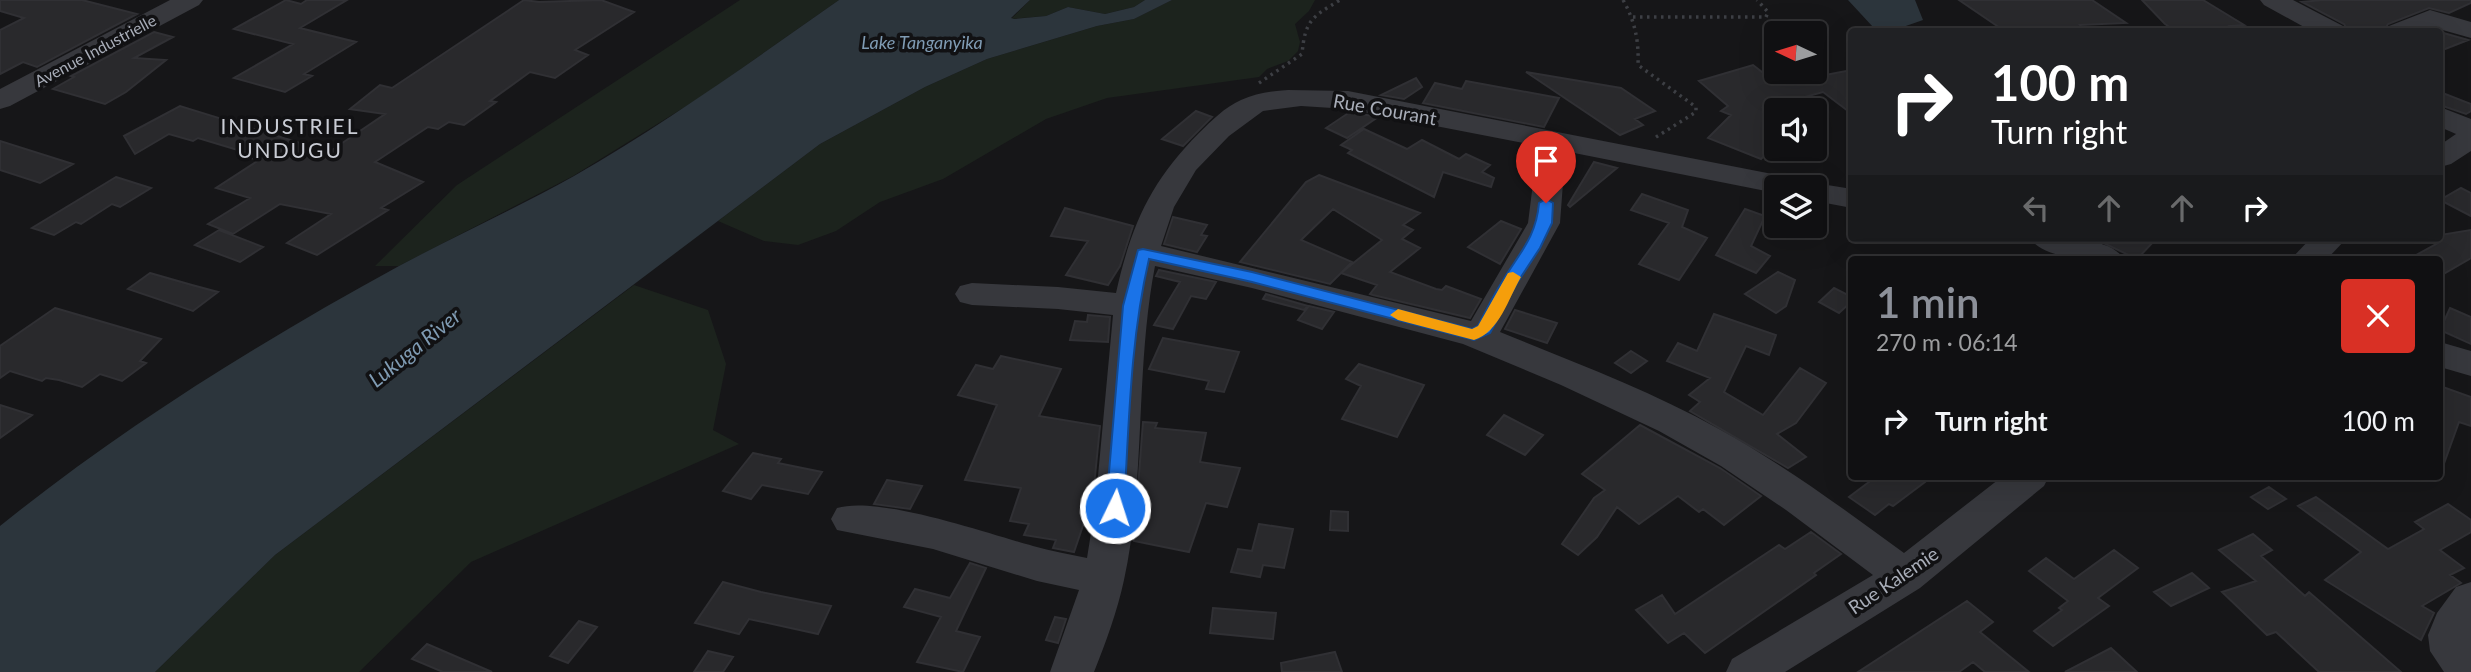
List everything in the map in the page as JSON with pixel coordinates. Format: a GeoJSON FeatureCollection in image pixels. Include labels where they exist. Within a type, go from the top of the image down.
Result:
{"type":"FeatureCollection","features":[{"type":"Feature","properties":{"kind":"street","name":"Avenue Industrielle"},"geometry":{"type":"LineString","coordinates":[[0,100],[190,0]]}},
{"type":"Feature","properties":{"kind":"street"},"geometry":{"type":"LineString","coordinates":[[2273,0],[2326,28]]}},
{"type":"Feature","properties":{"kind":"street"},"geometry":{"type":"LineString","coordinates":[[2407,28],[2430,18],[2442,19],[2471,30]]}},
{"type":"Feature","properties":{"kind":"street","name":"Rue Courant"},"geometry":{"type":"LineString","coordinates":[[1072,672],[1086,642],[1104,579],[1115,508],[1131,306],[1154,214],[1167,188],[1206,141],[1251,106],[1279,99],[1348,100],[1764,181]]}},
{"type":"Feature","properties":{"kind":"street"},"geometry":{"type":"LineString","coordinates":[[2443,120],[2462,145]]}},
{"type":"Feature","properties":{"kind":"street"},"geometry":{"type":"LineString","coordinates":[[1474,335],[1484,329],[1544,223],[1548,183],[1542,138]]}},
{"type":"Feature","properties":{"kind":"street"},"geometry":{"type":"LineString","coordinates":[[1827,194],[1848,198]]}},
{"type":"Feature","properties":{"kind":"street"},"geometry":{"type":"LineString","coordinates":[[2058,242],[2099,256]]}},
{"type":"Feature","properties":{"kind":"street"},"geometry":{"type":"LineString","coordinates":[[2311,256],[2327,242]]}},
{"type":"Feature","properties":{"kind":"street"},"geometry":{"type":"LineString","coordinates":[[1143,253],[1252,277],[1474,335],[1652,411],[1734,455],[1812,507],[1905,576]]}},
{"type":"Feature","properties":{"kind":"street"},"geometry":{"type":"LineString","coordinates":[[972,294],[1058,298],[1131,306]]}},
{"type":"Feature","properties":{"kind":"street"},"geometry":{"type":"LineString","coordinates":[[2443,355],[2471,365]]}},
{"type":"Feature","properties":{"kind":"street","name":"Rue Kalemie"},"geometry":{"type":"LineString","coordinates":[[1748,672],[1905,576],[2025,480]]}},
{"type":"Feature","properties":{"kind":"street"},"geometry":{"type":"LineString","coordinates":[[851,519],[933,533],[1037,564],[1104,579]]}},
{"type":"Feature","properties":{"kind":"street"},"geometry":{"type":"LineString","coordinates":[[2471,600],[2449,629],[2447,637],[2452,650],[2471,667]]}},
{"type":"Feature","properties":{"kind":"path"},"geometry":{"type":"LineString","coordinates":[[1251,106],[1251,92],[1263,77],[1292,63],[1302,54],[1307,20],[1340,0]]}},
{"type":"Feature","properties":{"kind":"path"},"geometry":{"type":"LineString","coordinates":[[1623,0],[1633,17],[1639,46],[1638,65],[1696,107],[1696,111],[1628,155]]}},
{"type":"Feature","properties":{"kind":"path"},"geometry":{"type":"LineString","coordinates":[[1633,17],[1766,16],[1768,12],[1757,0]]}},
{"type":"Feature","properties":{"kind":"shaded area"},"geometry":{"type":"Polygon","coordinates":[[[740,0],[839,0],[701,97],[573,176],[399,266],[375,266],[457,185],[740,0]]]}},
{"type":"Feature","properties":{"kind":"shaded area"},"geometry":{"type":"Polygon","coordinates":[[[1030,0],[1145,0],[1134,7],[1105,14],[1068,7],[1046,16],[1011,19],[1030,0]]]}},
{"type":"Feature","properties":{"kind":"shaded area"},"geometry":{"type":"Polygon","coordinates":[[[1172,0],[1315,0],[1309,11],[1295,24],[1300,42],[1298,51],[1288,61],[1267,69],[1259,77],[1107,98],[1046,119],[943,179],[880,202],[836,231],[798,245],[764,241],[718,221],[820,144],[925,87],[987,59],[1097,26],[1134,19],[1172,0]]]}},
{"type":"Feature","properties":{"kind":"shaded area"},"geometry":{"type":"Polygon","coordinates":[[[634,285],[708,310],[726,364],[713,430],[739,444],[471,562],[359,672],[155,672],[275,555],[634,285]]]}},
{"type":"Feature","properties":{"kind":"water"},"geometry":{"type":"Polygon","coordinates":[[[839,0],[1030,0],[1011,18],[1014,19],[1046,16],[1068,7],[1105,14],[1134,7],[1145,0],[1172,0],[1134,19],[1097,26],[987,59],[925,87],[820,144],[275,555],[155,672],[0,672],[0,526],[95,454],[244,355],[399,266],[552,188],[608,156],[839,0]]]}},
{"type":"Feature","properties":{"kind":"water"},"geometry":{"type":"Polygon","coordinates":[[[1848,0],[1915,0],[1923,20],[1903,27],[1873,27],[1848,0]]]}},
{"type":"Feature","properties":{"kind":"building"},"geometry":{"type":"Polygon","coordinates":[[[0,0],[82,0],[137,14],[37,67],[23,62],[0,74],[0,30],[24,18],[0,11],[0,0]]]}},
{"type":"Feature","properties":{"kind":"building"},"geometry":{"type":"Polygon","coordinates":[[[286,0],[301,4],[307,0],[347,0],[300,28],[356,42],[304,74],[312,76],[285,92],[234,78],[293,44],[234,29],[286,0]]]}},
{"type":"Feature","properties":{"kind":"building"},"geometry":{"type":"Polygon","coordinates":[[[524,0],[601,0],[634,12],[575,50],[588,55],[555,78],[530,72],[490,101],[496,102],[464,125],[449,122],[438,129],[428,127],[375,162],[423,182],[381,208],[388,210],[317,255],[287,243],[331,214],[280,204],[233,234],[208,224],[250,198],[216,188],[259,160],[247,157],[251,154],[198,138],[193,141],[169,134],[135,154],[124,136],[180,106],[329,152],[385,114],[350,109],[380,85],[392,88],[524,0]]]}},
{"type":"Feature","properties":{"kind":"building"},"geometry":{"type":"Polygon","coordinates":[[[1959,0],[2092,0],[2126,23],[2080,25],[2083,28],[2000,28],[1959,0]]]}},
{"type":"Feature","properties":{"kind":"building"},"geometry":{"type":"Polygon","coordinates":[[[2142,0],[2203,0],[2244,25],[2230,26],[2233,28],[2171,28],[2142,0]]]}},
{"type":"Feature","properties":{"kind":"building"},"geometry":{"type":"Polygon","coordinates":[[[2471,0],[2471,3],[2449,13],[2429,8],[2388,24],[2386,28],[2346,28],[2344,24],[2302,2],[2471,0]]]}},
{"type":"Feature","properties":{"kind":"building"},"geometry":{"type":"Polygon","coordinates":[[[154,32],[173,37],[134,58],[166,60],[126,92],[105,104],[53,89],[74,77],[71,76],[154,32]]]}},
{"type":"Feature","properties":{"kind":"building"},"geometry":{"type":"Polygon","coordinates":[[[2443,33],[2468,40],[2443,50],[2443,33]]]}},
{"type":"Feature","properties":{"kind":"building"},"geometry":{"type":"Polygon","coordinates":[[[1753,65],[1764,72],[1764,84],[1827,84],[1827,75],[1848,71],[1848,111],[1823,92],[1801,98],[1764,98],[1764,156],[1761,159],[1708,138],[1731,115],[1721,111],[1728,106],[1699,81],[1753,65]]]}},
{"type":"Feature","properties":{"kind":"building"},"geometry":{"type":"Polygon","coordinates":[[[1526,72],[1621,88],[1655,111],[1635,119],[1643,125],[1620,135],[1526,72]]]}},
{"type":"Feature","properties":{"kind":"building"},"geometry":{"type":"Polygon","coordinates":[[[1416,78],[1422,87],[1404,99],[1381,95],[1416,78]]]}},
{"type":"Feature","properties":{"kind":"building"},"geometry":{"type":"Polygon","coordinates":[[[1466,81],[1559,98],[1544,127],[1423,103],[1435,83],[1462,89],[1466,81]]]}},
{"type":"Feature","properties":{"kind":"building"},"geometry":{"type":"Polygon","coordinates":[[[2443,93],[2471,104],[2471,111],[2466,114],[2443,106],[2443,93]]]}},
{"type":"Feature","properties":{"kind":"building"},"geometry":{"type":"Polygon","coordinates":[[[1196,111],[1212,117],[1183,146],[1162,139],[1196,111]]]}},
{"type":"Feature","properties":{"kind":"building"},"geometry":{"type":"Polygon","coordinates":[[[1350,112],[1378,117],[1347,138],[1326,128],[1350,112]]]}},
{"type":"Feature","properties":{"kind":"building"},"geometry":{"type":"Polygon","coordinates":[[[1364,129],[1407,149],[1422,140],[1459,159],[1466,154],[1490,165],[1482,172],[1494,178],[1491,187],[1443,172],[1434,197],[1348,153],[1352,150],[1341,145],[1364,129]]]}},
{"type":"Feature","properties":{"kind":"building"},"geometry":{"type":"Polygon","coordinates":[[[0,141],[73,164],[40,183],[0,170],[0,141]]]}},
{"type":"Feature","properties":{"kind":"building"},"geometry":{"type":"Polygon","coordinates":[[[1594,162],[1617,168],[1570,207],[1568,205],[1594,162]]]}},
{"type":"Feature","properties":{"kind":"building"},"geometry":{"type":"Polygon","coordinates":[[[1319,175],[1420,213],[1403,225],[1413,230],[1402,239],[1420,248],[1390,272],[1436,289],[1442,290],[1446,286],[1481,299],[1470,318],[1370,294],[1377,285],[1341,273],[1330,284],[1240,262],[1306,182],[1319,175]],[[1333,209],[1301,240],[1352,262],[1341,273],[1382,240],[1333,209]]]}},
{"type":"Feature","properties":{"kind":"building"},"geometry":{"type":"Polygon","coordinates":[[[116,177],[151,188],[120,207],[112,204],[81,224],[76,222],[54,235],[32,228],[116,177]]]}},
{"type":"Feature","properties":{"kind":"building"},"geometry":{"type":"Polygon","coordinates":[[[2461,188],[2471,193],[2471,216],[2443,202],[2443,198],[2461,188]]]}},
{"type":"Feature","properties":{"kind":"building"},"geometry":{"type":"Polygon","coordinates":[[[1642,194],[1688,210],[1682,227],[1707,238],[1679,280],[1639,264],[1669,223],[1631,210],[1642,194]]]}},
{"type":"Feature","properties":{"kind":"building"},"geometry":{"type":"Polygon","coordinates":[[[1065,208],[1133,226],[1120,266],[1108,285],[1066,275],[1088,241],[1051,236],[1065,208]]]}},
{"type":"Feature","properties":{"kind":"building"},"geometry":{"type":"Polygon","coordinates":[[[1745,209],[1764,216],[1751,246],[1770,256],[1756,273],[1716,255],[1745,209]]]}},
{"type":"Feature","properties":{"kind":"building"},"geometry":{"type":"Polygon","coordinates":[[[1173,217],[1207,225],[1201,235],[1207,236],[1197,252],[1164,244],[1173,217]]]}},
{"type":"Feature","properties":{"kind":"building"},"geometry":{"type":"Polygon","coordinates":[[[1501,221],[1521,229],[1500,264],[1468,247],[1501,221]]]}},
{"type":"Feature","properties":{"kind":"building"},"geometry":{"type":"Polygon","coordinates":[[[219,230],[263,247],[240,262],[195,245],[219,230]]]}},
{"type":"Feature","properties":{"kind":"building"},"geometry":{"type":"Polygon","coordinates":[[[2471,230],[2471,258],[2443,274],[2443,256],[2414,256],[2443,242],[2443,235],[2471,230]]]}},
{"type":"Feature","properties":{"kind":"building"},"geometry":{"type":"Polygon","coordinates":[[[2101,242],[2153,242],[2140,256],[2131,256],[2101,242]]]}},
{"type":"Feature","properties":{"kind":"building"},"geometry":{"type":"Polygon","coordinates":[[[1159,270],[1216,282],[1206,299],[1191,296],[1173,329],[1154,325],[1180,282],[1156,276],[1159,270]]]}},
{"type":"Feature","properties":{"kind":"building"},"geometry":{"type":"Polygon","coordinates":[[[1778,272],[1795,280],[1786,306],[1776,313],[1745,294],[1778,272]]]}},
{"type":"Feature","properties":{"kind":"building"},"geometry":{"type":"Polygon","coordinates":[[[150,273],[218,292],[193,311],[128,289],[150,273]]]}},
{"type":"Feature","properties":{"kind":"building"},"geometry":{"type":"Polygon","coordinates":[[[1834,288],[1848,295],[1848,305],[1839,313],[1819,302],[1834,288]]]}},
{"type":"Feature","properties":{"kind":"building"},"geometry":{"type":"Polygon","coordinates":[[[1266,294],[1308,306],[1304,310],[1263,299],[1266,294]]]}},
{"type":"Feature","properties":{"kind":"building"},"geometry":{"type":"Polygon","coordinates":[[[1309,306],[1334,312],[1322,329],[1298,320],[1309,306]]]}},
{"type":"Feature","properties":{"kind":"building"},"geometry":{"type":"Polygon","coordinates":[[[55,308],[161,339],[140,361],[146,363],[122,381],[100,374],[82,387],[46,378],[42,381],[10,371],[0,378],[0,346],[55,308]]]}},
{"type":"Feature","properties":{"kind":"building"},"geometry":{"type":"Polygon","coordinates":[[[2450,308],[2471,317],[2471,344],[2443,331],[2443,323],[2450,308]]]}},
{"type":"Feature","properties":{"kind":"building"},"geometry":{"type":"Polygon","coordinates":[[[1515,310],[1557,323],[1547,343],[1505,329],[1515,310]]]}},
{"type":"Feature","properties":{"kind":"building"},"geometry":{"type":"Polygon","coordinates":[[[1714,314],[1776,335],[1769,355],[1746,346],[1724,392],[1763,415],[1800,368],[1826,383],[1796,423],[1777,434],[1806,457],[1788,468],[1690,411],[1700,402],[1689,395],[1710,378],[1667,361],[1678,343],[1697,351],[1714,314]]]}},
{"type":"Feature","properties":{"kind":"building"},"geometry":{"type":"Polygon","coordinates":[[[1088,315],[1110,317],[1108,342],[1070,340],[1075,321],[1087,322],[1088,315]]]}},
{"type":"Feature","properties":{"kind":"building"},"geometry":{"type":"Polygon","coordinates":[[[1163,338],[1239,352],[1224,392],[1206,389],[1209,381],[1149,369],[1163,338]]]}},
{"type":"Feature","properties":{"kind":"building"},"geometry":{"type":"Polygon","coordinates":[[[1631,351],[1647,361],[1631,373],[1615,363],[1631,351]]]}},
{"type":"Feature","properties":{"kind":"building"},"geometry":{"type":"Polygon","coordinates":[[[1001,356],[1061,369],[1039,416],[1100,426],[1093,496],[1074,552],[1053,548],[1056,540],[1024,535],[1029,524],[1010,521],[1021,488],[965,480],[997,405],[958,395],[976,365],[993,369],[1001,356]]]}},
{"type":"Feature","properties":{"kind":"building"},"geometry":{"type":"Polygon","coordinates":[[[1359,364],[1424,385],[1397,437],[1342,419],[1361,386],[1346,379],[1359,364]]]}},
{"type":"Feature","properties":{"kind":"building"},"geometry":{"type":"Polygon","coordinates":[[[2443,387],[2471,397],[2471,426],[2459,422],[2443,466],[2443,387]]]}},
{"type":"Feature","properties":{"kind":"building"},"geometry":{"type":"Polygon","coordinates":[[[0,405],[32,415],[0,438],[0,405]]]}},
{"type":"Feature","properties":{"kind":"building"},"geometry":{"type":"Polygon","coordinates":[[[1504,415],[1543,435],[1525,455],[1487,435],[1504,415]]]}},
{"type":"Feature","properties":{"kind":"building"},"geometry":{"type":"Polygon","coordinates":[[[1143,422],[1157,423],[1155,428],[1206,433],[1200,462],[1240,468],[1227,507],[1206,503],[1189,552],[1134,541],[1143,422]]]}},
{"type":"Feature","properties":{"kind":"building"},"geometry":{"type":"Polygon","coordinates":[[[1640,425],[1720,468],[1761,496],[1724,525],[1703,509],[1699,512],[1678,496],[1639,524],[1617,507],[1597,537],[1578,555],[1562,544],[1594,498],[1605,490],[1582,474],[1640,425]]]}},
{"type":"Feature","properties":{"kind":"building"},"geometry":{"type":"Polygon","coordinates":[[[753,453],[781,459],[778,463],[822,472],[808,494],[762,485],[751,499],[723,491],[753,453]]]}},
{"type":"Feature","properties":{"kind":"building"},"geometry":{"type":"Polygon","coordinates":[[[887,480],[922,486],[910,509],[874,504],[887,480]]]}},
{"type":"Feature","properties":{"kind":"building"},"geometry":{"type":"Polygon","coordinates":[[[1872,480],[1928,480],[1893,506],[1889,504],[1875,515],[1849,497],[1872,480]]]}},
{"type":"Feature","properties":{"kind":"building"},"geometry":{"type":"Polygon","coordinates":[[[2269,487],[2286,499],[2268,509],[2251,497],[2269,487]]]}},
{"type":"Feature","properties":{"kind":"building"},"geometry":{"type":"Polygon","coordinates":[[[2316,497],[2388,549],[2424,529],[2415,522],[2448,504],[2471,520],[2471,532],[2440,550],[2464,568],[2450,575],[2461,583],[2422,606],[2434,613],[2421,640],[2325,580],[2361,552],[2298,506],[2316,497]]]}},
{"type":"Feature","properties":{"kind":"building"},"geometry":{"type":"Polygon","coordinates":[[[1331,511],[1348,512],[1348,531],[1330,530],[1331,511]]]}},
{"type":"Feature","properties":{"kind":"building"},"geometry":{"type":"Polygon","coordinates":[[[1259,524],[1293,529],[1284,568],[1263,565],[1260,577],[1231,572],[1238,549],[1252,551],[1259,524]]]}},
{"type":"Feature","properties":{"kind":"building"},"geometry":{"type":"Polygon","coordinates":[[[1811,532],[1841,554],[1814,573],[1816,575],[1705,653],[1684,633],[1668,643],[1636,610],[1662,595],[1675,614],[1779,545],[1785,549],[1811,532]]]}},
{"type":"Feature","properties":{"kind":"building"},"geometry":{"type":"Polygon","coordinates":[[[2253,534],[2272,550],[2261,556],[2305,596],[2309,592],[2401,672],[2319,672],[2276,632],[2267,635],[2222,592],[2256,581],[2219,550],[2253,534]]]}},
{"type":"Feature","properties":{"kind":"building"},"geometry":{"type":"Polygon","coordinates":[[[2114,550],[2138,568],[2098,598],[2109,606],[2053,646],[2034,631],[2062,610],[2059,608],[2068,601],[2029,571],[2046,558],[2074,579],[2114,550]]]}},
{"type":"Feature","properties":{"kind":"building"},"geometry":{"type":"Polygon","coordinates":[[[970,563],[986,568],[956,631],[980,637],[963,672],[917,662],[941,617],[904,607],[915,589],[950,598],[970,563]]]}},
{"type":"Feature","properties":{"kind":"building"},"geometry":{"type":"Polygon","coordinates":[[[2192,573],[2209,588],[2171,606],[2154,592],[2192,573]]]}},
{"type":"Feature","properties":{"kind":"building"},"geometry":{"type":"Polygon","coordinates":[[[723,582],[831,606],[818,634],[749,619],[739,634],[695,623],[723,582]]]}},
{"type":"Feature","properties":{"kind":"building"},"geometry":{"type":"Polygon","coordinates":[[[1967,601],[1993,622],[1980,632],[2029,672],[1985,672],[1973,662],[1959,672],[1858,672],[1967,601]]]}},
{"type":"Feature","properties":{"kind":"building"},"geometry":{"type":"Polygon","coordinates":[[[1213,608],[1276,613],[1273,639],[1210,633],[1213,608]]]}},
{"type":"Feature","properties":{"kind":"building"},"geometry":{"type":"Polygon","coordinates":[[[1055,617],[1066,619],[1058,643],[1046,640],[1055,617]]]}},
{"type":"Feature","properties":{"kind":"building"},"geometry":{"type":"Polygon","coordinates":[[[579,621],[597,627],[568,663],[550,656],[579,621]]]}},
{"type":"Feature","properties":{"kind":"building"},"geometry":{"type":"Polygon","coordinates":[[[427,644],[492,672],[443,672],[412,659],[427,644]]]}},
{"type":"Feature","properties":{"kind":"building"},"geometry":{"type":"Polygon","coordinates":[[[2111,648],[2137,672],[2065,672],[2111,648]]]}},
{"type":"Feature","properties":{"kind":"building"},"geometry":{"type":"Polygon","coordinates":[[[708,651],[733,657],[723,672],[694,672],[708,651]]]}},
{"type":"Feature","properties":{"kind":"building"},"geometry":{"type":"Polygon","coordinates":[[[1335,652],[1342,672],[1282,672],[1281,663],[1335,652]]]}},
{"type":"Feature","properties":{"kind":"slow traffic"},"geometry":{"type":"LineString","coordinates":[[1398,315],[1474,335],[1484,329],[1513,277]]}},
{"type":"Feature","properties":{"kind":"district","name":"INDUSTRIEL UNDUGU"},"geometry":{"type":"Point","coordinates":[290,137]}},
{"type":"Feature","properties":{"kind":"route"},"geometry":{"type":"LineString","coordinates":[[1115,508],[1125,352],[1131,306],[1143,253],[1252,277],[1474,335],[1484,329],[1533,248],[1544,223],[1546,203]]}},
{"type":"Feature","properties":{"kind":"water label","name":"Lake Tanganyika"},"geometry":{"type":"Point","coordinates":[922,42]}},
{"type":"Feature","properties":{"kind":"water label","name":"Lukuga River"},"geometry":{"type":"Point","coordinates":[414,347]}}]}
